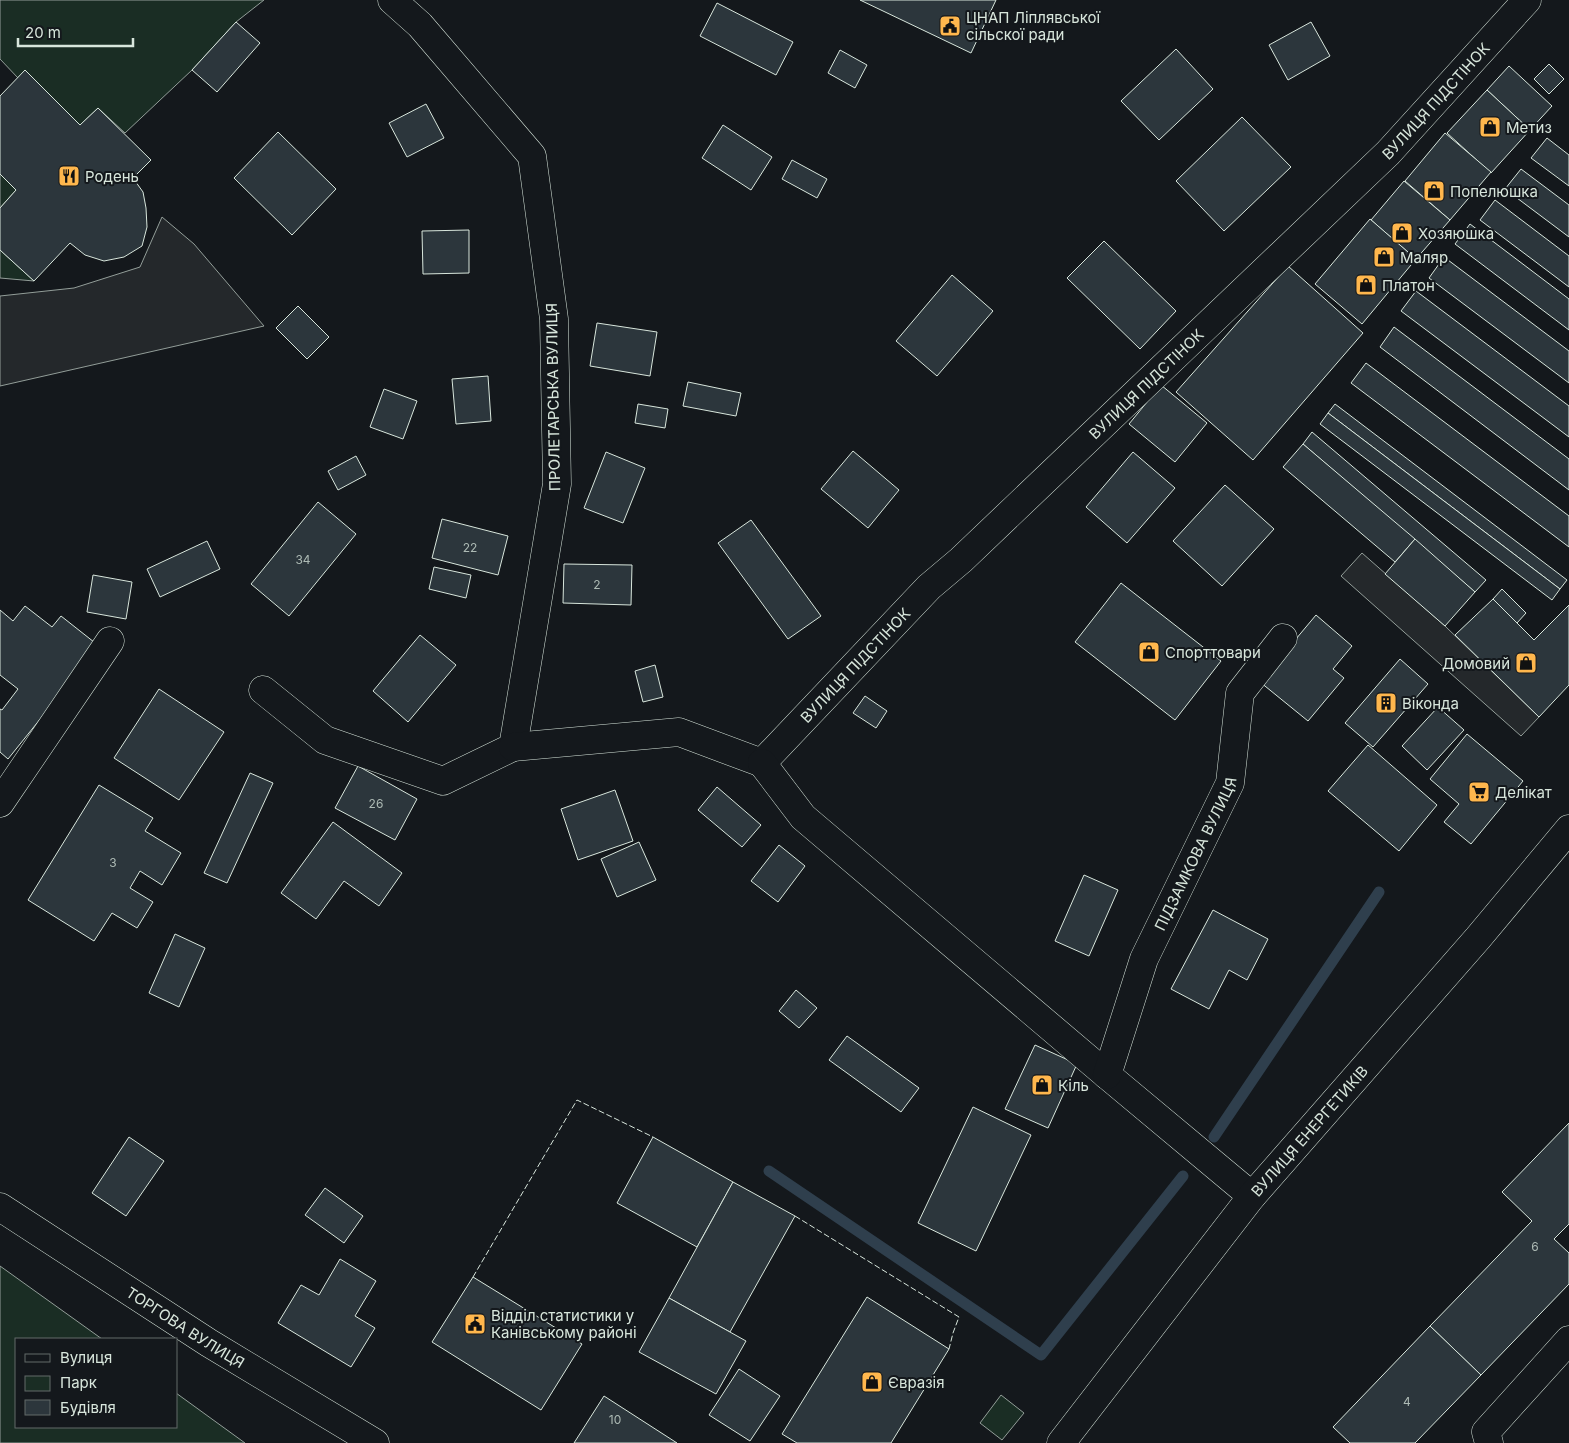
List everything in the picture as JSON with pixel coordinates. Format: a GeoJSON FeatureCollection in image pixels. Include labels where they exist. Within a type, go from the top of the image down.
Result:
{"type":"FeatureCollection","features":[{"type":"Feature","properties":{"kind":"street","name":"ПРОЛЕТАРСЬКА ВУЛИЦЯ"},"geometry":{"type":"LineString","coordinates":[[392,0],[420,25],[532,156],[554,319],[557,484],[513,747]]}},
{"type":"Feature","properties":{"kind":"street","name":"ВУЛИЦЯ ПІДСТІНОК"},"geometry":{"type":"LineString","coordinates":[[762,763],[929,587],[961,560],[1388,153],[1526,0]]}},
{"type":"Feature","properties":{"kind":"street","name":"ПІДЗАМКОВА ВУЛИЦЯ"},"geometry":{"type":"LineString","coordinates":[[1107,1075],[1144,960],[1230,783],[1240,693],[1282,638]]}},
{"type":"Feature","properties":{"kind":"street"},"geometry":{"type":"LineString","coordinates":[[0,803],[110,641]]}},
{"type":"Feature","properties":{"kind":"street"},"geometry":{"type":"LineString","coordinates":[[264,690],[325,740],[443,781],[513,747],[679,732],[762,763],[803,817],[1252,1196]]}},
{"type":"Feature","properties":{"kind":"street","name":"ВУЛИЦЯ ЕНЕРГЕТИКІВ"},"geometry":{"type":"LineString","coordinates":[[1061,1443],[1252,1196],[1478,938],[1569,829]]}},
{"type":"Feature","properties":{"kind":"street","name":"ТОРГОВА ВУЛИЦЯ"},"geometry":{"type":"LineString","coordinates":[[0,1207],[209,1343],[375,1443]]}},
{"type":"Feature","properties":{"kind":"street"},"geometry":{"type":"LineString","coordinates":[[1489,1443],[1486,1432],[1569,1340]]}},
{"type":"Feature","properties":{"kind":"green space"},"geometry":{"type":"Polygon","coordinates":[[[0,0],[264,0],[236,22],[192,70],[125,133],[98,108],[80,125],[25,71],[18,78],[0,59],[0,0]]]}},
{"type":"Feature","properties":{"kind":"green space"},"geometry":{"type":"Polygon","coordinates":[[[0,174],[16,190],[0,208],[0,174]]]}},
{"type":"Feature","properties":{"kind":"green space"},"geometry":{"type":"Polygon","coordinates":[[[0,250],[34,281],[0,278],[0,250]]]}},
{"type":"Feature","properties":{"kind":"green space"},"geometry":{"type":"Polygon","coordinates":[[[0,1266],[101,1338],[15,1338],[15,1428],[178,1428],[178,1394],[245,1443],[0,1443],[0,1266]]]}},
{"type":"Feature","properties":{"kind":"green space"},"geometry":{"type":"Polygon","coordinates":[[[1001,1395],[1024,1413],[1002,1440],[980,1423],[1001,1395]]]}},
{"type":"Feature","properties":{"kind":"shaded area"},"geometry":{"type":"Polygon","coordinates":[[[162,217],[194,244],[264,326],[0,386],[0,296],[74,288],[140,267],[162,217]]]}},
{"type":"Feature","properties":{"kind":"shaded area"},"geometry":{"type":"Polygon","coordinates":[[[1362,553],[1445,626],[1539,717],[1521,736],[1341,576],[1362,553]]]}},
{"type":"Feature","properties":{"kind":"building","name":"ЦНАП Ліплявської сільскої ради"},"geometry":{"type":"Polygon","coordinates":[[[860,0],[996,0],[971,53],[860,0]]]}},
{"type":"Feature","properties":{"kind":"building"},"geometry":{"type":"Polygon","coordinates":[[[717,3],[793,42],[776,75],[700,36],[717,3]]]}},
{"type":"Feature","properties":{"kind":"building"},"geometry":{"type":"Polygon","coordinates":[[[236,22],[260,43],[217,92],[192,70],[236,22]]]}},
{"type":"Feature","properties":{"kind":"building"},"geometry":{"type":"Polygon","coordinates":[[[1311,22],[1330,56],[1288,80],[1269,45],[1311,22]]]}},
{"type":"Feature","properties":{"kind":"building"},"geometry":{"type":"Polygon","coordinates":[[[1176,49],[1213,89],[1159,140],[1121,101],[1176,49]]]}},
{"type":"Feature","properties":{"kind":"building"},"geometry":{"type":"Polygon","coordinates":[[[840,50],[867,65],[855,88],[828,73],[840,50]]]}},
{"type":"Feature","properties":{"kind":"building"},"geometry":{"type":"Polygon","coordinates":[[[1549,64],[1564,79],[1549,94],[1534,79],[1549,64]]]}},
{"type":"Feature","properties":{"kind":"building"},"geometry":{"type":"Polygon","coordinates":[[[1509,66],[1552,106],[1530,130],[1487,90],[1509,66]]]}},
{"type":"Feature","properties":{"kind":"building","name":"Родень"},"geometry":{"type":"Polygon","coordinates":[[[25,70],[80,125],[98,108],[151,160],[133,178],[143,192],[146,208],[147,227],[142,246],[124,257],[104,261],[85,255],[70,243],[34,281],[0,250],[0,208],[16,190],[0,174],[0,96],[25,70]]]}},
{"type":"Feature","properties":{"kind":"building"},"geometry":{"type":"Polygon","coordinates":[[[1487,90],[1530,130],[1491,173],[1447,133],[1487,90]]]}},
{"type":"Feature","properties":{"kind":"building"},"geometry":{"type":"Polygon","coordinates":[[[426,104],[444,138],[407,157],[389,123],[426,104]]]}},
{"type":"Feature","properties":{"kind":"building"},"geometry":{"type":"Polygon","coordinates":[[[1242,117],[1291,167],[1224,231],[1176,181],[1242,117]]]}},
{"type":"Feature","properties":{"kind":"building"},"geometry":{"type":"Polygon","coordinates":[[[723,125],[772,157],[751,190],[702,158],[723,125]]]}},
{"type":"Feature","properties":{"kind":"building"},"geometry":{"type":"Polygon","coordinates":[[[278,132],[336,189],[292,235],[234,178],[278,132]]]}},
{"type":"Feature","properties":{"kind":"building"},"geometry":{"type":"Polygon","coordinates":[[[1445,133],[1491,172],[1450,220],[1405,181],[1445,133]]]}},
{"type":"Feature","properties":{"kind":"building"},"geometry":{"type":"Polygon","coordinates":[[[1547,138],[1569,155],[1569,186],[1531,158],[1547,138]]]}},
{"type":"Feature","properties":{"kind":"building"},"geometry":{"type":"Polygon","coordinates":[[[792,160],[827,179],[817,198],[782,179],[792,160]]]}},
{"type":"Feature","properties":{"kind":"building"},"geometry":{"type":"Polygon","coordinates":[[[1521,169],[1569,205],[1569,237],[1505,189],[1521,169]]]}},
{"type":"Feature","properties":{"kind":"building"},"geometry":{"type":"Polygon","coordinates":[[[1404,181],[1450,220],[1416,259],[1371,220],[1404,181]]]}},
{"type":"Feature","properties":{"kind":"building"},"geometry":{"type":"Polygon","coordinates":[[[1495,200],[1569,256],[1569,287],[1480,220],[1495,200]]]}},
{"type":"Feature","properties":{"kind":"building"},"geometry":{"type":"Polygon","coordinates":[[[1370,219],[1416,259],[1362,324],[1315,284],[1370,219]]]}},
{"type":"Feature","properties":{"kind":"building"},"geometry":{"type":"Polygon","coordinates":[[[1470,224],[1569,299],[1569,330],[1455,244],[1470,224]]]}},
{"type":"Feature","properties":{"kind":"building"},"geometry":{"type":"Polygon","coordinates":[[[469,230],[469,273],[423,274],[422,231],[469,230]]]}},
{"type":"Feature","properties":{"kind":"building"},"geometry":{"type":"Polygon","coordinates":[[[1104,241],[1176,311],[1140,349],[1067,278],[1104,241]]]}},
{"type":"Feature","properties":{"kind":"building"},"geometry":{"type":"Polygon","coordinates":[[[1444,257],[1569,351],[1569,383],[1429,278],[1444,257]]]}},
{"type":"Feature","properties":{"kind":"building"},"geometry":{"type":"Polygon","coordinates":[[[1288,266],[1363,333],[1253,460],[1176,392],[1288,266]]]}},
{"type":"Feature","properties":{"kind":"building"},"geometry":{"type":"Polygon","coordinates":[[[952,275],[993,311],[937,376],[896,341],[952,275]]]}},
{"type":"Feature","properties":{"kind":"building"},"geometry":{"type":"Polygon","coordinates":[[[1416,291],[1569,406],[1569,437],[1401,311],[1416,291]]]}},
{"type":"Feature","properties":{"kind":"building"},"geometry":{"type":"Polygon","coordinates":[[[298,306],[329,337],[307,359],[276,328],[298,306]]]}},
{"type":"Feature","properties":{"kind":"building"},"geometry":{"type":"Polygon","coordinates":[[[597,323],[657,332],[650,376],[590,366],[597,323]]]}},
{"type":"Feature","properties":{"kind":"building"},"geometry":{"type":"Polygon","coordinates":[[[1394,327],[1569,459],[1569,490],[1380,347],[1394,327]]]}},
{"type":"Feature","properties":{"kind":"building"},"geometry":{"type":"Polygon","coordinates":[[[1366,363],[1569,516],[1569,547],[1351,383],[1366,363]]]}},
{"type":"Feature","properties":{"kind":"building"},"geometry":{"type":"Polygon","coordinates":[[[488,376],[491,421],[456,424],[452,379],[488,376]]]}},
{"type":"Feature","properties":{"kind":"building"},"geometry":{"type":"Polygon","coordinates":[[[688,382],[741,393],[736,416],[683,406],[688,382]]]}},
{"type":"Feature","properties":{"kind":"building"},"geometry":{"type":"Polygon","coordinates":[[[1161,385],[1207,423],[1175,462],[1129,424],[1161,385]]]}},
{"type":"Feature","properties":{"kind":"building"},"geometry":{"type":"Polygon","coordinates":[[[384,389],[417,401],[403,439],[370,427],[384,389]]]}},
{"type":"Feature","properties":{"kind":"building"},"geometry":{"type":"Polygon","coordinates":[[[638,404],[668,409],[665,428],[635,423],[638,404]]]}},
{"type":"Feature","properties":{"kind":"building"},"geometry":{"type":"Polygon","coordinates":[[[1335,404],[1567,580],[1560,589],[1328,413],[1335,404]]]}},
{"type":"Feature","properties":{"kind":"building"},"geometry":{"type":"Polygon","coordinates":[[[1328,413],[1560,589],[1552,600],[1320,424],[1328,413]]]}},
{"type":"Feature","properties":{"kind":"building"},"geometry":{"type":"Polygon","coordinates":[[[1312,432],[1486,580],[1475,592],[1303,444],[1312,432]]]}},
{"type":"Feature","properties":{"kind":"building"},"geometry":{"type":"Polygon","coordinates":[[[1303,444],[1415,539],[1395,562],[1283,467],[1303,444]]]}},
{"type":"Feature","properties":{"kind":"building"},"geometry":{"type":"Polygon","coordinates":[[[853,451],[899,490],[868,528],[821,489],[853,451]]]}},
{"type":"Feature","properties":{"kind":"building"},"geometry":{"type":"Polygon","coordinates":[[[606,452],[645,468],[623,523],[584,508],[606,452]]]}},
{"type":"Feature","properties":{"kind":"building"},"geometry":{"type":"Polygon","coordinates":[[[1133,452],[1175,488],[1127,543],[1086,507],[1133,452]]]}},
{"type":"Feature","properties":{"kind":"building"},"geometry":{"type":"Polygon","coordinates":[[[356,456],[366,475],[338,490],[328,471],[356,456]]]}},
{"type":"Feature","properties":{"kind":"building"},"geometry":{"type":"Polygon","coordinates":[[[1225,485],[1274,529],[1222,586],[1173,541],[1225,485]]]}},
{"type":"Feature","properties":{"kind":"building"},"geometry":{"type":"Polygon","coordinates":[[[318,502],[356,534],[289,616],[251,584],[318,502]]]}},
{"type":"Feature","properties":{"kind":"building"},"geometry":{"type":"Polygon","coordinates":[[[442,519],[508,536],[498,575],[432,558],[442,519]]]}},
{"type":"Feature","properties":{"kind":"building"},"geometry":{"type":"Polygon","coordinates":[[[751,520],[821,616],[788,639],[718,543],[751,520]]]}},
{"type":"Feature","properties":{"kind":"building"},"geometry":{"type":"Polygon","coordinates":[[[1415,539],[1475,592],[1445,626],[1385,574],[1415,539]]]}},
{"type":"Feature","properties":{"kind":"building"},"geometry":{"type":"Polygon","coordinates":[[[207,541],[220,569],[160,597],[147,569],[207,541]]]}},
{"type":"Feature","properties":{"kind":"building"},"geometry":{"type":"Polygon","coordinates":[[[564,564],[632,565],[631,605],[563,603],[564,564]]]}},
{"type":"Feature","properties":{"kind":"building"},"geometry":{"type":"Polygon","coordinates":[[[434,567],[471,575],[466,598],[429,589],[434,567]]]}},
{"type":"Feature","properties":{"kind":"building"},"geometry":{"type":"Polygon","coordinates":[[[93,575],[132,582],[126,619],[87,612],[93,575]]]}},
{"type":"Feature","properties":{"kind":"building","name":"Спорттовари"},"geometry":{"type":"Polygon","coordinates":[[[1121,583],[1221,661],[1175,720],[1075,642],[1121,583]]]}},
{"type":"Feature","properties":{"kind":"building"},"geometry":{"type":"Polygon","coordinates":[[[1502,589],[1526,613],[1517,623],[1493,599],[1502,589]]]}},
{"type":"Feature","properties":{"kind":"building","name":"Домовий"},"geometry":{"type":"Polygon","coordinates":[[[1493,599],[1534,640],[1569,605],[1569,685],[1539,717],[1455,635],[1493,599]]]}},
{"type":"Feature","properties":{"kind":"building"},"geometry":{"type":"Polygon","coordinates":[[[25,606],[52,627],[61,616],[99,646],[8,759],[0,752],[0,709],[2,710],[18,689],[0,675],[0,610],[13,621],[25,606]]]}},
{"type":"Feature","properties":{"kind":"building"},"geometry":{"type":"Polygon","coordinates":[[[1316,615],[1352,646],[1333,669],[1344,678],[1308,721],[1260,682],[1316,615]]]}},
{"type":"Feature","properties":{"kind":"building"},"geometry":{"type":"Polygon","coordinates":[[[420,635],[456,665],[408,722],[373,691],[420,635]]]}},
{"type":"Feature","properties":{"kind":"building","name":"Віконда"},"geometry":{"type":"Polygon","coordinates":[[[1400,659],[1428,684],[1373,747],[1345,723],[1400,659]]]}},
{"type":"Feature","properties":{"kind":"building"},"geometry":{"type":"Polygon","coordinates":[[[655,665],[663,697],[643,702],[635,671],[655,665]]]}},
{"type":"Feature","properties":{"kind":"building"},"geometry":{"type":"Polygon","coordinates":[[[159,689],[224,732],[179,800],[114,758],[159,689]]]}},
{"type":"Feature","properties":{"kind":"building"},"geometry":{"type":"Polygon","coordinates":[[[865,696],[887,711],[876,728],[853,713],[865,696]]]}},
{"type":"Feature","properties":{"kind":"building"},"geometry":{"type":"Polygon","coordinates":[[[1438,707],[1464,730],[1427,770],[1402,746],[1438,707]]]}},
{"type":"Feature","properties":{"kind":"building","name":"Делікат"},"geometry":{"type":"Polygon","coordinates":[[[1467,734],[1523,781],[1471,844],[1444,822],[1459,804],[1430,779],[1467,734]]]}},
{"type":"Feature","properties":{"kind":"building"},"geometry":{"type":"Polygon","coordinates":[[[1368,745],[1437,805],[1399,851],[1328,791],[1368,745]]]}},
{"type":"Feature","properties":{"kind":"building"},"geometry":{"type":"Polygon","coordinates":[[[358,766],[417,799],[395,840],[335,808],[358,766]]]}},
{"type":"Feature","properties":{"kind":"building"},"geometry":{"type":"Polygon","coordinates":[[[250,773],[273,783],[227,883],[204,873],[250,773]]]}},
{"type":"Feature","properties":{"kind":"building"},"geometry":{"type":"Polygon","coordinates":[[[99,785],[153,818],[145,831],[181,853],[162,885],[140,871],[130,888],[153,902],[137,928],[112,913],[94,941],[28,900],[99,785]]]}},
{"type":"Feature","properties":{"kind":"building"},"geometry":{"type":"Polygon","coordinates":[[[717,787],[761,825],[742,847],[698,810],[717,787]]]}},
{"type":"Feature","properties":{"kind":"building"},"geometry":{"type":"Polygon","coordinates":[[[615,790],[633,841],[578,860],[561,809],[615,790]]]}},
{"type":"Feature","properties":{"kind":"building"},"geometry":{"type":"Polygon","coordinates":[[[333,822],[402,873],[379,906],[344,881],[316,919],[281,893],[333,822]]]}},
{"type":"Feature","properties":{"kind":"building"},"geometry":{"type":"Polygon","coordinates":[[[639,842],[656,880],[617,897],[601,859],[639,842]]]}},
{"type":"Feature","properties":{"kind":"building"},"geometry":{"type":"Polygon","coordinates":[[[779,845],[805,866],[778,902],[751,881],[779,845]]]}},
{"type":"Feature","properties":{"kind":"building"},"geometry":{"type":"Polygon","coordinates":[[[1084,875],[1118,890],[1089,956],[1055,941],[1084,875]]]}},
{"type":"Feature","properties":{"kind":"building"},"geometry":{"type":"Polygon","coordinates":[[[1213,910],[1268,939],[1247,980],[1229,970],[1209,1009],[1171,989],[1213,910]]]}},
{"type":"Feature","properties":{"kind":"building"},"geometry":{"type":"Polygon","coordinates":[[[175,934],[205,948],[179,1007],[149,993],[175,934]]]}},
{"type":"Feature","properties":{"kind":"building"},"geometry":{"type":"Polygon","coordinates":[[[796,990],[817,1008],[799,1028],[779,1011],[796,990]]]}},
{"type":"Feature","properties":{"kind":"building"},"geometry":{"type":"Polygon","coordinates":[[[847,1036],[919,1088],[901,1112],[829,1060],[847,1036]]]}},
{"type":"Feature","properties":{"kind":"building","name":"Кіль"},"geometry":{"type":"Polygon","coordinates":[[[1035,1045],[1077,1064],[1048,1128],[1005,1109],[1035,1045]]]}},
{"type":"Feature","properties":{"kind":"building"},"geometry":{"type":"Polygon","coordinates":[[[973,1107],[1031,1135],[976,1251],[918,1223],[973,1107]]]}},
{"type":"Feature","properties":{"kind":"building"},"geometry":{"type":"Polygon","coordinates":[[[1569,1123],[1569,1224],[1554,1239],[1569,1253],[1569,1284],[1481,1375],[1430,1326],[1532,1221],[1502,1192],[1569,1123]]]}},
{"type":"Feature","properties":{"kind":"building"},"geometry":{"type":"Polygon","coordinates":[[[129,1137],[164,1161],[126,1216],[92,1193],[129,1137]]]}},
{"type":"Feature","properties":{"kind":"building"},"geometry":{"type":"Polygon","coordinates":[[[653,1137],[733,1182],[697,1247],[617,1203],[653,1137]]]}},
{"type":"Feature","properties":{"kind":"building"},"geometry":{"type":"Polygon","coordinates":[[[733,1182],[795,1216],[730,1332],[669,1298],[733,1182]]]}},
{"type":"Feature","properties":{"kind":"building"},"geometry":{"type":"Polygon","coordinates":[[[325,1188],[363,1216],[344,1243],[305,1215],[325,1188]]]}},
{"type":"Feature","properties":{"kind":"building"},"geometry":{"type":"Polygon","coordinates":[[[340,1259],[376,1281],[355,1316],[375,1328],[351,1367],[278,1323],[301,1285],[319,1295],[340,1259]]]}},
{"type":"Feature","properties":{"kind":"building"},"geometry":{"type":"Polygon","coordinates":[[[473,1277],[582,1344],[541,1410],[432,1342],[473,1277]]]}},
{"type":"Feature","properties":{"kind":"building","name":"Євразія"},"geometry":{"type":"Polygon","coordinates":[[[867,1297],[949,1349],[891,1443],[797,1443],[782,1434],[867,1297]]]}},
{"type":"Feature","properties":{"kind":"building"},"geometry":{"type":"Polygon","coordinates":[[[669,1298],[746,1341],[716,1394],[639,1352],[669,1298]]]}},
{"type":"Feature","properties":{"kind":"building"},"geometry":{"type":"Polygon","coordinates":[[[1430,1326],[1481,1375],[1415,1443],[1350,1443],[1333,1427],[1430,1326]]]}},
{"type":"Feature","properties":{"kind":"building"},"geometry":{"type":"Polygon","coordinates":[[[739,1369],[780,1396],[750,1441],[709,1415],[739,1369]]]}},
{"type":"Feature","properties":{"kind":"building"},"geometry":{"type":"Polygon","coordinates":[[[604,1396],[677,1443],[574,1443],[604,1396]]]}},
{"type":"Feature","properties":{"kind":"waterway"},"geometry":{"type":"LineString","coordinates":[[1214,1137],[1379,892]]}},
{"type":"Feature","properties":{"kind":"waterway"},"geometry":{"type":"LineString","coordinates":[[769,1171],[1041,1355],[1183,1176]]}},
{"type":"Feature","properties":{"kind":"fence"},"geometry":{"type":"LineString","coordinates":[[473,1277],[577,1100],[653,1137]]}},
{"type":"Feature","properties":{"kind":"fence"},"geometry":{"type":"LineString","coordinates":[[795,1216],[959,1317],[949,1349]]}},
{"type":"Feature","properties":{"kind":"place","name":"ЦНАП Ліплявської сільскої ради"},"geometry":{"type":"Point","coordinates":[950,26]}},
{"type":"Feature","properties":{"kind":"place","name":"Метиз"},"geometry":{"type":"Point","coordinates":[1490,127]}},
{"type":"Feature","properties":{"kind":"place","name":"Родень"},"geometry":{"type":"Point","coordinates":[69,176]}},
{"type":"Feature","properties":{"kind":"place","name":"Попелюшка"},"geometry":{"type":"Point","coordinates":[1434,191]}},
{"type":"Feature","properties":{"kind":"place","name":"Хозяюшка"},"geometry":{"type":"Point","coordinates":[1402,233]}},
{"type":"Feature","properties":{"kind":"place","name":"Маляр"},"geometry":{"type":"Point","coordinates":[1384,257]}},
{"type":"Feature","properties":{"kind":"place","name":"Платон"},"geometry":{"type":"Point","coordinates":[1366,285]}},
{"type":"Feature","properties":{"kind":"place","name":"Спорттовари"},"geometry":{"type":"Point","coordinates":[1149,652]}},
{"type":"Feature","properties":{"kind":"place","name":"Домовий"},"geometry":{"type":"Point","coordinates":[1526,663]}},
{"type":"Feature","properties":{"kind":"place","name":"Віконда"},"geometry":{"type":"Point","coordinates":[1386,703]}},
{"type":"Feature","properties":{"kind":"place","name":"Делікат"},"geometry":{"type":"Point","coordinates":[1479,792]}},
{"type":"Feature","properties":{"kind":"place","name":"Кіль"},"geometry":{"type":"Point","coordinates":[1042,1085]}},
{"type":"Feature","properties":{"kind":"place","name":"Відділ статистики у Канівському районі"},"geometry":{"type":"Point","coordinates":[475,1324]}},
{"type":"Feature","properties":{"kind":"place","name":"Євразія"},"geometry":{"type":"Point","coordinates":[872,1382]}}]}
